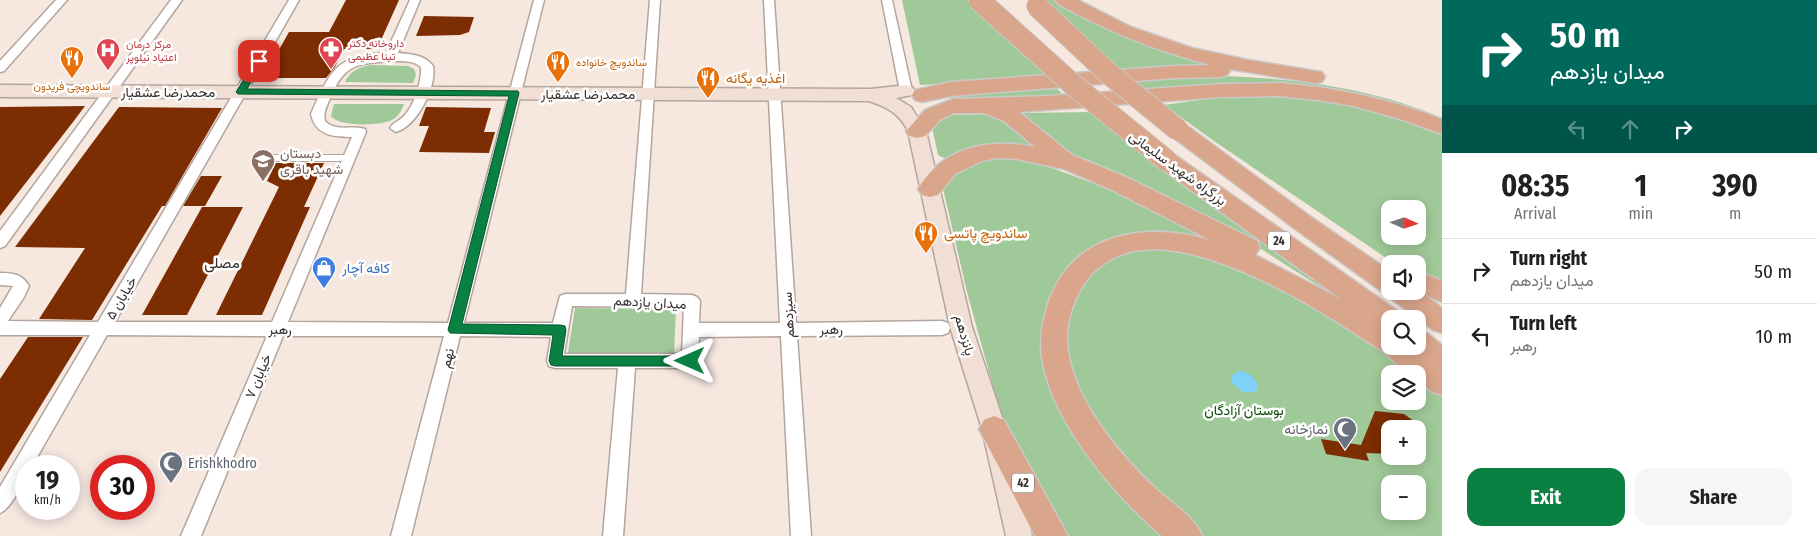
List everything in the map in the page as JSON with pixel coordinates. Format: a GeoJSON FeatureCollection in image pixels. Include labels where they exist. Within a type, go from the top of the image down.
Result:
{"type":"FeatureCollection","features":[{"type":"Feature","properties":{"kind":"highway","name":"بزرگراه شهید سلیمانی"},"geometry":{"type":"LineString","coordinates":[[979,0],[1055,71],[1381,330]]}},
{"type":"Feature","properties":{"kind":"highway"},"geometry":{"type":"LineString","coordinates":[[1064,0],[1118,28],[1180,52],[1283,73],[1358,84],[1393,94],[1442,112]]}},
{"type":"Feature","properties":{"kind":"highway","name":"بزرگراه شهید سلیمانی"},"geometry":{"type":"LineString","coordinates":[[1034,3],[1107,72],[1178,130],[1381,278]]}},
{"type":"Feature","properties":{"kind":"highway"},"geometry":{"type":"LineString","coordinates":[[914,93],[1174,72],[1283,73]]}},
{"type":"Feature","properties":{"kind":"highway"},"geometry":{"type":"LineString","coordinates":[[917,131],[931,115],[939,110],[954,106],[1069,103],[1207,90],[1272,89],[1354,99],[1401,111],[1442,127]]}},
{"type":"Feature","properties":{"kind":"highway"},"geometry":{"type":"LineString","coordinates":[[914,93],[954,106]]}},
{"type":"Feature","properties":{"kind":"highway"},"geometry":{"type":"LineString","coordinates":[[985,106],[1010,116],[1069,162]]}},
{"type":"Feature","properties":{"kind":"highway"},"geometry":{"type":"LineString","coordinates":[[930,189],[947,168],[977,154],[997,150],[1017,151],[1069,162],[1182,213],[1264,256],[1381,331]]}},
{"type":"Feature","properties":{"kind":"highway"},"geometry":{"type":"LineString","coordinates":[[1217,160],[1278,192],[1381,259]]}},
{"type":"Feature","properties":{"kind":"highway"},"geometry":{"type":"LineString","coordinates":[[1186,536],[1173,526],[1116,469],[1087,430],[1071,404],[1060,378],[1055,356],[1054,340],[1055,318],[1063,295],[1075,274],[1090,259],[1128,242],[1171,241],[1194,244],[1230,254],[1270,273],[1381,332]]}},
{"type":"Feature","properties":{"kind":"highway"},"geometry":{"type":"LineString","coordinates":[[1426,285],[1442,292]]}},
{"type":"Feature","properties":{"kind":"highway"},"geometry":{"type":"LineString","coordinates":[[1411,300],[1442,322]]}},
{"type":"Feature","properties":{"kind":"highway"},"geometry":{"type":"LineString","coordinates":[[1426,347],[1442,360]]}},
{"type":"Feature","properties":{"kind":"highway"},"geometry":{"type":"LineString","coordinates":[[1410,355],[1442,383]]}},
{"type":"Feature","properties":{"kind":"highway","name":"42"},"geometry":{"type":"LineString","coordinates":[[994,429],[1052,536]]}},
{"type":"Feature","properties":{"kind":"main road","name":"محمدرضا عشقیار"},"geometry":{"type":"LineString","coordinates":[[0,91],[871,95],[914,93]]}},
{"type":"Feature","properties":{"kind":"main road","name":"پانزدهم"},"geometry":{"type":"LineString","coordinates":[[871,95],[900,106],[909,115],[917,131],[961,327],[994,429],[1019,536]]}},
{"type":"Feature","properties":{"kind":"street"},"geometry":{"type":"LineString","coordinates":[[0,68],[62,0]]}},
{"type":"Feature","properties":{"kind":"street"},"geometry":{"type":"LineString","coordinates":[[0,242],[177,0]]}},
{"type":"Feature","properties":{"kind":"street","name":"خیابان ۵"},"geometry":{"type":"LineString","coordinates":[[0,504],[294,0]]}},
{"type":"Feature","properties":{"kind":"street"},"geometry":{"type":"LineString","coordinates":[[390,58],[415,0]]}},
{"type":"Feature","properties":{"kind":"street","name":"نهم"},"geometry":{"type":"LineString","coordinates":[[401,536],[539,0]]}},
{"type":"Feature","properties":{"kind":"street"},"geometry":{"type":"LineString","coordinates":[[633,300],[655,0]]}},
{"type":"Feature","properties":{"kind":"street","name":"سیزدهم"},"geometry":{"type":"LineString","coordinates":[[769,0],[801,536]]}},
{"type":"Feature","properties":{"kind":"street"},"geometry":{"type":"LineString","coordinates":[[887,0],[914,93]]}},
{"type":"Feature","properties":{"kind":"street"},"geometry":{"type":"LineString","coordinates":[[327,92],[336,75],[347,66],[364,59],[415,59],[427,66],[428,74],[412,116],[396,128]]}},
{"type":"Feature","properties":{"kind":"street","name":"خیابان ۷"},"geometry":{"type":"LineString","coordinates":[[191,536],[360,132],[332,131],[321,126],[317,120],[317,114],[327,92]]}},
{"type":"Feature","properties":{"kind":"street"},"geometry":{"type":"LineString","coordinates":[[0,279],[14,279],[21,286],[19,293],[0,321]]}},
{"type":"Feature","properties":{"kind":"street","name":"میدان یازدهم"},"geometry":{"type":"LineString","coordinates":[[565,300],[633,300],[692,301],[690,361],[555,361],[565,300]]}},
{"type":"Feature","properties":{"kind":"street","name":"رهبر"},"geometry":{"type":"LineString","coordinates":[[0,328],[560,330]]}},
{"type":"Feature","properties":{"kind":"street","name":"رهبر"},"geometry":{"type":"LineString","coordinates":[[691,330],[942,328]]}},
{"type":"Feature","properties":{"kind":"street"},"geometry":{"type":"LineString","coordinates":[[613,536],[627,361]]}},
{"type":"Feature","properties":{"kind":"lane"},"geometry":{"type":"LineString","coordinates":[[273,158],[349,158]]}},
{"type":"Feature","properties":{"kind":"green space"},"geometry":{"type":"Polygon","coordinates":[[[902,0],[967,0],[1051,79],[920,85],[902,0]]]}},
{"type":"Feature","properties":{"kind":"green space"},"geometry":{"type":"Polygon","coordinates":[[[1042,0],[1059,0],[1075,10],[1240,68],[1123,73],[1042,0]]]}},
{"type":"Feature","properties":{"kind":"green space"},"geometry":{"type":"Polygon","coordinates":[[[371,65],[408,66],[414,69],[416,75],[413,83],[345,82],[355,70],[371,65]]]}},
{"type":"Feature","properties":{"kind":"green space"},"geometry":{"type":"Polygon","coordinates":[[[1225,76],[1308,83],[1363,92],[1442,118],[1442,124],[1270,85],[1206,84],[1144,90],[1134,82],[1225,76]]]}},
{"type":"Feature","properties":{"kind":"green space"},"geometry":{"type":"Polygon","coordinates":[[[1057,89],[1065,96],[975,98],[961,101],[954,100],[948,95],[1057,89]]]}},
{"type":"Feature","properties":{"kind":"green space"},"geometry":{"type":"Polygon","coordinates":[[[1259,95],[1337,98],[1442,130],[1442,288],[1426,280],[1426,255],[1382,255],[1164,105],[1220,97],[1259,95]]]}},
{"type":"Feature","properties":{"kind":"green space"},"geometry":{"type":"Polygon","coordinates":[[[334,104],[404,104],[398,115],[387,122],[350,124],[335,120],[331,116],[334,104]]]}},
{"type":"Feature","properties":{"kind":"green space"},"geometry":{"type":"Polygon","coordinates":[[[1091,112],[1370,319],[1258,247],[1068,154],[1021,117],[1025,113],[1091,112]]]}},
{"type":"Feature","properties":{"kind":"green space"},"geometry":{"type":"Polygon","coordinates":[[[1003,114],[1054,155],[1015,146],[992,144],[948,160],[938,155],[932,127],[934,122],[948,115],[1003,114]]]}},
{"type":"Feature","properties":{"kind":"green space"},"geometry":{"type":"Polygon","coordinates":[[[1006,158],[1033,161],[1155,206],[1254,261],[1117,239],[1100,245],[1073,263],[1054,288],[1043,319],[1041,337],[1174,536],[1064,536],[1008,441],[967,292],[942,184],[975,160],[1006,158]]]}},
{"type":"Feature","properties":{"kind":"green space","name":"بوستان آزادگان"},"geometry":{"type":"Polygon","coordinates":[[[1152,246],[1208,252],[1338,317],[1381,349],[1381,355],[1389,355],[1402,365],[1381,365],[1381,410],[1426,410],[1426,382],[1442,394],[1442,536],[1196,536],[1085,414],[1063,351],[1073,289],[1102,261],[1152,246]]]}},
{"type":"Feature","properties":{"kind":"green space"},"geometry":{"type":"Polygon","coordinates":[[[575,308],[676,309],[674,354],[568,353],[575,308]]]}},
{"type":"Feature","properties":{"kind":"water"},"geometry":{"type":"Polygon","coordinates":[[[1239,371],[1248,374],[1257,383],[1258,387],[1255,392],[1243,392],[1232,383],[1231,376],[1239,371]]]}},
{"type":"Feature","properties":{"kind":"building"},"geometry":{"type":"Polygon","coordinates":[[[346,0],[399,0],[377,49],[344,49],[335,67],[326,78],[263,78],[289,32],[329,32],[346,0]]]}},
{"type":"Feature","properties":{"kind":"building"},"geometry":{"type":"Polygon","coordinates":[[[424,16],[474,17],[469,32],[460,35],[416,36],[424,16]]]}},
{"type":"Feature","properties":{"kind":"building"},"geometry":{"type":"Polygon","coordinates":[[[85,106],[73,122],[0,216],[0,107],[85,106]]]}},
{"type":"Feature","properties":{"kind":"building"},"geometry":{"type":"Polygon","coordinates":[[[119,107],[222,108],[165,206],[162,206],[92,320],[39,319],[85,248],[15,247],[119,107]]]}},
{"type":"Feature","properties":{"kind":"building"},"geometry":{"type":"Polygon","coordinates":[[[426,107],[491,108],[484,132],[495,132],[489,153],[419,152],[429,126],[419,126],[426,107]]]}},
{"type":"Feature","properties":{"kind":"building"},"geometry":{"type":"Polygon","coordinates":[[[276,163],[324,163],[304,207],[310,207],[262,315],[216,315],[279,187],[267,181],[276,163]]]}},
{"type":"Feature","properties":{"kind":"building"},"geometry":{"type":"Polygon","coordinates":[[[201,176],[222,176],[205,206],[183,206],[201,176]]]}},
{"type":"Feature","properties":{"kind":"building"},"geometry":{"type":"Polygon","coordinates":[[[202,207],[243,207],[187,315],[142,315],[202,207]]]}},
{"type":"Feature","properties":{"kind":"building"},"geometry":{"type":"Polygon","coordinates":[[[28,337],[83,337],[0,472],[0,379],[28,337]]]}},
{"type":"Feature","properties":{"kind":"building"},"geometry":{"type":"Polygon","coordinates":[[[1375,411],[1404,414],[1412,420],[1381,420],[1381,454],[1366,453],[1369,461],[1326,454],[1321,439],[1361,445],[1375,411]]]}},
{"type":"Feature","properties":{"kind":"place","name":"داروخانه دکتر تینا عظیمی"},"geometry":{"type":"Point","coordinates":[331,70]}},
{"type":"Feature","properties":{"kind":"place","name":"مرکز درمان اعتیاد نیلوپر"},"geometry":{"type":"Point","coordinates":[108,71]}},
{"type":"Feature","properties":{"kind":"place","name":"ساندویچی فریدون"},"geometry":{"type":"Point","coordinates":[72,79]}},
{"type":"Feature","properties":{"kind":"place","name":"ساندویچ خانواده"},"geometry":{"type":"Point","coordinates":[558,83]}},
{"type":"Feature","properties":{"kind":"place","name":"اغذیه یگانه"},"geometry":{"type":"Point","coordinates":[708,99]}},
{"type":"Feature","properties":{"kind":"place","name":"دبستان شهید باقری"},"geometry":{"type":"Point","coordinates":[263,182]}},
{"type":"Feature","properties":{"kind":"place","name":"ساندویچ پاتسی"},"geometry":{"type":"Point","coordinates":[926,254]}},
{"type":"Feature","properties":{"kind":"place","name":"کافه آچار"},"geometry":{"type":"Point","coordinates":[324,289]}},
{"type":"Feature","properties":{"kind":"place","name":"نمازخانه"},"geometry":{"type":"Point","coordinates":[1345,450]}},
{"type":"Feature","properties":{"kind":"place","name":"Erishkhodro"},"geometry":{"type":"Point","coordinates":[171,484]}},
{"type":"Feature","properties":{"kind":"district","name":"مصلی"},"geometry":{"type":"Point","coordinates":[222,263]}},
{"type":"Feature","properties":{"kind":"route"},"geometry":{"type":"LineString","coordinates":[[259,61],[241,92],[515,93],[454,330],[560,330],[555,361],[690,361]]}}]}
